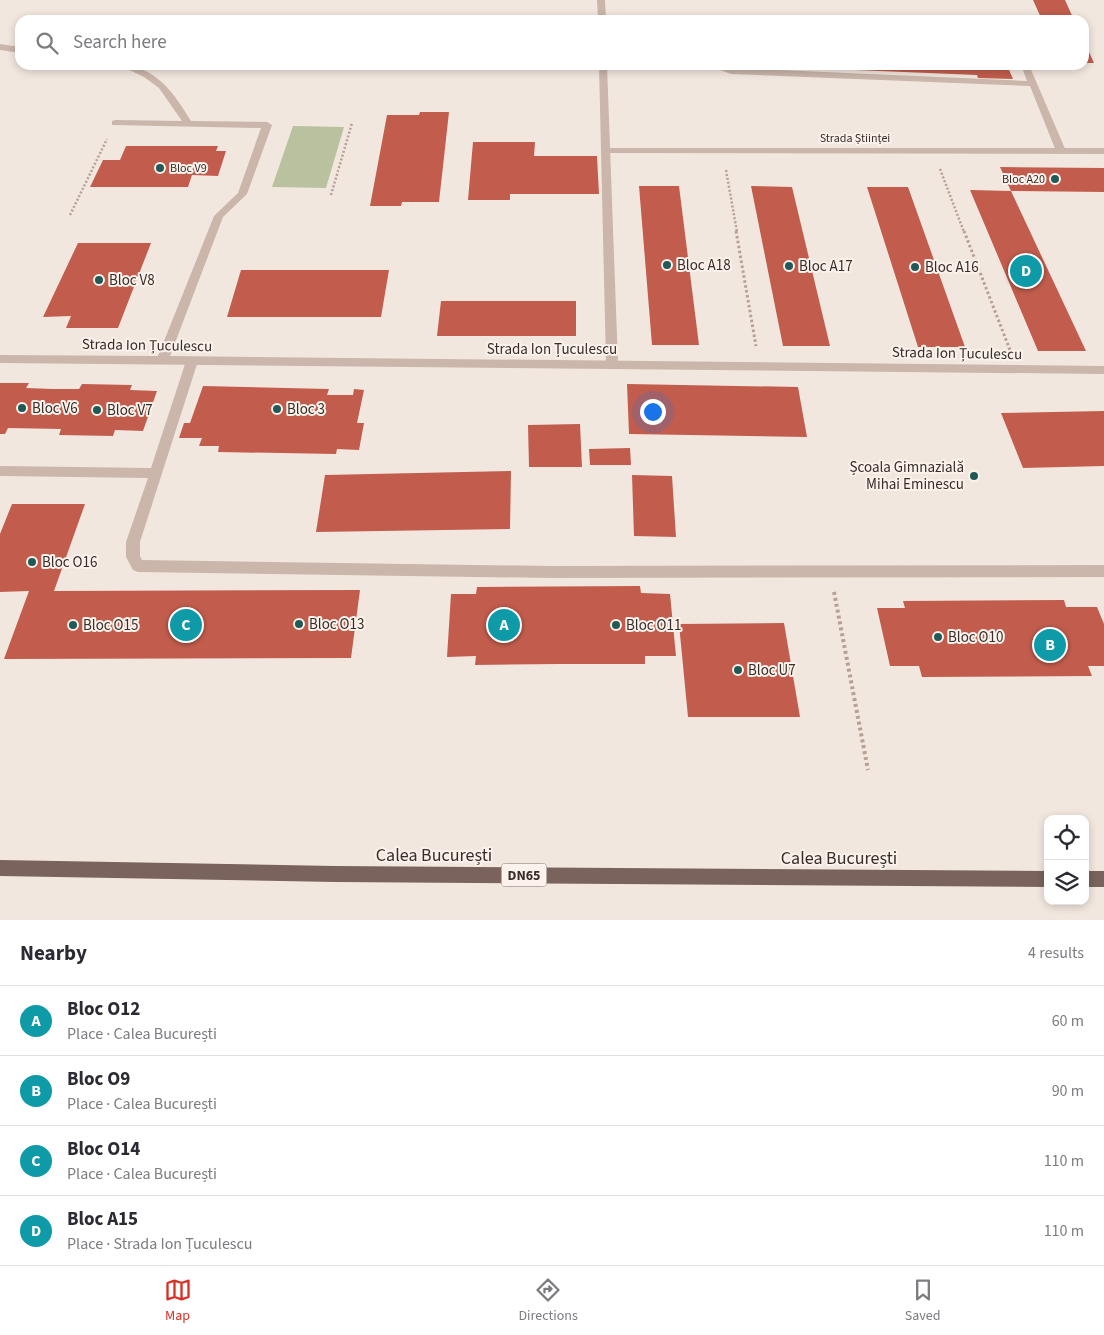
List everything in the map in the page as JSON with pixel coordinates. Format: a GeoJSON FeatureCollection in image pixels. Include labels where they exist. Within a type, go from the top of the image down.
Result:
{"type":"FeatureCollection","features":[{"type":"Feature","properties":{"kind":"main road","name":"Calea București"},"geometry":{"type":"LineString","coordinates":[[0,868],[355,874],[1044,879]]}},
{"type":"Feature","properties":{"kind":"main road"},"geometry":{"type":"LineString","coordinates":[[1089,879],[1104,879]]}},
{"type":"Feature","properties":{"kind":"street"},"geometry":{"type":"LineString","coordinates":[[601,0],[602,15]]}},
{"type":"Feature","properties":{"kind":"street"},"geometry":{"type":"LineString","coordinates":[[0,47],[15,49]]}},
{"type":"Feature","properties":{"kind":"street"},"geometry":{"type":"LineString","coordinates":[[136,70],[147,74],[167,89],[188,123]]}},
{"type":"Feature","properties":{"kind":"street"},"geometry":{"type":"LineString","coordinates":[[603,70],[612,364]]}},
{"type":"Feature","properties":{"kind":"street"},"geometry":{"type":"LineString","coordinates":[[728,70],[1033,84]]}},
{"type":"Feature","properties":{"kind":"street"},"geometry":{"type":"LineString","coordinates":[[1027,70],[1061,151]]}},
{"type":"Feature","properties":{"kind":"street"},"geometry":{"type":"LineString","coordinates":[[115,122],[267,125],[242,194],[219,216],[163,360]]}},
{"type":"Feature","properties":{"kind":"street","name":"Strada Științei"},"geometry":{"type":"LineString","coordinates":[[606,151],[1104,151]]}},
{"type":"Feature","properties":{"kind":"street","name":"Strada Ion Țuculescu"},"geometry":{"type":"LineString","coordinates":[[0,359],[1104,370]]}},
{"type":"Feature","properties":{"kind":"street"},"geometry":{"type":"LineString","coordinates":[[192,361],[133,542],[133,557],[138,566],[552,572],[1104,571]]}},
{"type":"Feature","properties":{"kind":"street"},"geometry":{"type":"LineString","coordinates":[[0,471],[155,473]]}},
{"type":"Feature","properties":{"kind":"path"},"geometry":{"type":"LineString","coordinates":[[70,215],[115,122]]}},
{"type":"Feature","properties":{"kind":"path"},"geometry":{"type":"LineString","coordinates":[[331,195],[352,123]]}},
{"type":"Feature","properties":{"kind":"path"},"geometry":{"type":"LineString","coordinates":[[933,150],[1018,369]]}},
{"type":"Feature","properties":{"kind":"path"},"geometry":{"type":"LineString","coordinates":[[723,152],[760,366]]}},
{"type":"Feature","properties":{"kind":"path"},"geometry":{"type":"LineString","coordinates":[[830,572],[868,770]]}},
{"type":"Feature","properties":{"kind":"green space"},"geometry":{"type":"Polygon","coordinates":[[[293,126],[344,127],[326,188],[272,187],[293,126]]]}},
{"type":"Feature","properties":{"kind":"building"},"geometry":{"type":"Polygon","coordinates":[[[1033,0],[1065,0],[1072,15],[1040,15],[1033,0]]]}},
{"type":"Feature","properties":{"kind":"building"},"geometry":{"type":"Polygon","coordinates":[[[1089,52],[1094,63],[1089,63],[1089,52]]]}},
{"type":"Feature","properties":{"kind":"building"},"geometry":{"type":"Polygon","coordinates":[[[855,70],[1009,70],[1013,79],[978,78],[977,75],[855,70]]]}},
{"type":"Feature","properties":{"kind":"building"},"geometry":{"type":"Polygon","coordinates":[[[420,112],[449,112],[439,202],[402,202],[401,206],[370,206],[387,115],[419,115],[420,112]]]}},
{"type":"Feature","properties":{"kind":"building"},"geometry":{"type":"Polygon","coordinates":[[[473,142],[535,142],[534,156],[597,156],[599,194],[510,194],[510,200],[468,200],[473,142]]]}},
{"type":"Feature","properties":{"kind":"building","name":"Bloc V9"},"geometry":{"type":"Polygon","coordinates":[[[126,146],[218,146],[216,151],[226,151],[218,176],[192,175],[188,187],[90,187],[103,160],[120,160],[126,146]]]}},
{"type":"Feature","properties":{"kind":"building","name":"Bloc A20"},"geometry":{"type":"Polygon","coordinates":[[[1000,167],[1104,168],[1104,192],[1011,191],[1000,167]]]}},
{"type":"Feature","properties":{"kind":"building","name":"Bloc A18"},"geometry":{"type":"Polygon","coordinates":[[[639,186],[679,186],[699,345],[652,345],[639,186]]]}},
{"type":"Feature","properties":{"kind":"building","name":"Bloc A17"},"geometry":{"type":"Polygon","coordinates":[[[751,186],[792,187],[830,346],[783,346],[751,186]]]}},
{"type":"Feature","properties":{"kind":"building","name":"Bloc A16"},"geometry":{"type":"Polygon","coordinates":[[[867,187],[908,187],[965,347],[918,347],[867,187]]]}},
{"type":"Feature","properties":{"kind":"building"},"geometry":{"type":"Polygon","coordinates":[[[970,190],[1011,191],[1086,351],[1038,351],[970,190]]]}},
{"type":"Feature","properties":{"kind":"building","name":"Bloc V8"},"geometry":{"type":"Polygon","coordinates":[[[78,243],[151,243],[118,328],[66,328],[71,316],[43,317],[78,243]]]}},
{"type":"Feature","properties":{"kind":"building"},"geometry":{"type":"Polygon","coordinates":[[[241,270],[389,270],[381,317],[227,317],[241,270]]]}},
{"type":"Feature","properties":{"kind":"building"},"geometry":{"type":"Polygon","coordinates":[[[441,301],[576,301],[576,336],[437,336],[441,301]]]}},
{"type":"Feature","properties":{"kind":"building","name":"Bloc V7"},"geometry":{"type":"Polygon","coordinates":[[[0,383],[29,383],[26,388],[53,389],[79,389],[82,384],[132,385],[130,390],[157,391],[143,431],[115,430],[113,436],[59,435],[61,429],[8,428],[5,434],[0,434],[0,383]]]}},
{"type":"Feature","properties":{"kind":"building"},"geometry":{"type":"Polygon","coordinates":[[[627,384],[798,387],[807,437],[629,434],[627,384]]]}},
{"type":"Feature","properties":{"kind":"building","name":"Bloc 3"},"geometry":{"type":"Polygon","coordinates":[[[203,386],[329,389],[327,395],[353,395],[354,389],[364,390],[357,423],[364,423],[359,450],[337,449],[336,454],[218,452],[219,446],[199,446],[202,438],[179,438],[184,423],[190,423],[203,386]]]}},
{"type":"Feature","properties":{"kind":"building"},"geometry":{"type":"Polygon","coordinates":[[[1104,411],[1104,466],[1023,468],[1001,413],[1104,411]]]}},
{"type":"Feature","properties":{"kind":"building"},"geometry":{"type":"Polygon","coordinates":[[[580,424],[582,467],[529,467],[528,425],[580,424]]]}},
{"type":"Feature","properties":{"kind":"building"},"geometry":{"type":"Polygon","coordinates":[[[630,448],[631,465],[590,465],[589,449],[630,448]]]}},
{"type":"Feature","properties":{"kind":"building"},"geometry":{"type":"Polygon","coordinates":[[[511,471],[510,529],[316,532],[325,475],[511,471]]]}},
{"type":"Feature","properties":{"kind":"building"},"geometry":{"type":"Polygon","coordinates":[[[632,475],[672,476],[676,537],[634,536],[632,475]]]}},
{"type":"Feature","properties":{"kind":"building"},"geometry":{"type":"Polygon","coordinates":[[[12,504],[85,504],[54,591],[360,590],[351,658],[4,659],[29,591],[0,592],[0,534],[12,504]]]}},
{"type":"Feature","properties":{"kind":"building"},"geometry":{"type":"Polygon","coordinates":[[[640,586],[641,593],[670,594],[676,656],[645,656],[645,664],[475,665],[476,656],[447,657],[451,594],[476,594],[477,587],[640,586]]]}},
{"type":"Feature","properties":{"kind":"building"},"geometry":{"type":"Polygon","coordinates":[[[1064,600],[1066,607],[1097,607],[1104,624],[1104,666],[1088,666],[1092,676],[922,677],[919,666],[890,666],[877,608],[905,608],[903,601],[1064,600]]]}},
{"type":"Feature","properties":{"kind":"building","name":"Bloc U7"},"geometry":{"type":"Polygon","coordinates":[[[784,623],[800,717],[688,717],[679,624],[784,623]]]}},
{"type":"Feature","properties":{"kind":"place","name":"Bloc V9"},"geometry":{"type":"Point","coordinates":[160,168]}},
{"type":"Feature","properties":{"kind":"place","name":"Bloc A20"},"geometry":{"type":"Point","coordinates":[1055,179]}},
{"type":"Feature","properties":{"kind":"place","name":"Bloc A18"},"geometry":{"type":"Point","coordinates":[667,265]}},
{"type":"Feature","properties":{"kind":"place","name":"Bloc A17"},"geometry":{"type":"Point","coordinates":[789,266]}},
{"type":"Feature","properties":{"kind":"place","name":"Bloc A16"},"geometry":{"type":"Point","coordinates":[915,267]}},
{"type":"Feature","properties":{"kind":"place","name":"Bloc A15"},"geometry":{"type":"Point","coordinates":[1026,271]}},
{"type":"Feature","properties":{"kind":"place","name":"Bloc V8"},"geometry":{"type":"Point","coordinates":[99,280]}},
{"type":"Feature","properties":{"kind":"place","name":"Bloc V6"},"geometry":{"type":"Point","coordinates":[22,408]}},
{"type":"Feature","properties":{"kind":"place","name":"Bloc 3"},"geometry":{"type":"Point","coordinates":[277,409]}},
{"type":"Feature","properties":{"kind":"place","name":"Bloc V7"},"geometry":{"type":"Point","coordinates":[97,410]}},
{"type":"Feature","properties":{"kind":"place","name":"Școala Gimnazială Mihai Eminescu"},"geometry":{"type":"Point","coordinates":[974,476]}},
{"type":"Feature","properties":{"kind":"place","name":"Bloc O16"},"geometry":{"type":"Point","coordinates":[32,562]}},
{"type":"Feature","properties":{"kind":"place","name":"Bloc O13"},"geometry":{"type":"Point","coordinates":[299,624]}},
{"type":"Feature","properties":{"kind":"place","name":"Bloc O15"},"geometry":{"type":"Point","coordinates":[73,625]}},
{"type":"Feature","properties":{"kind":"place","name":"Bloc O14"},"geometry":{"type":"Point","coordinates":[186,625]}},
{"type":"Feature","properties":{"kind":"place","name":"Bloc O12"},"geometry":{"type":"Point","coordinates":[504,625]}},
{"type":"Feature","properties":{"kind":"place","name":"Bloc O11"},"geometry":{"type":"Point","coordinates":[616,625]}},
{"type":"Feature","properties":{"kind":"place","name":"Bloc O10"},"geometry":{"type":"Point","coordinates":[938,637]}},
{"type":"Feature","properties":{"kind":"place","name":"Bloc O9"},"geometry":{"type":"Point","coordinates":[1050,645]}},
{"type":"Feature","properties":{"kind":"place","name":"Bloc U7"},"geometry":{"type":"Point","coordinates":[738,670]}}]}
